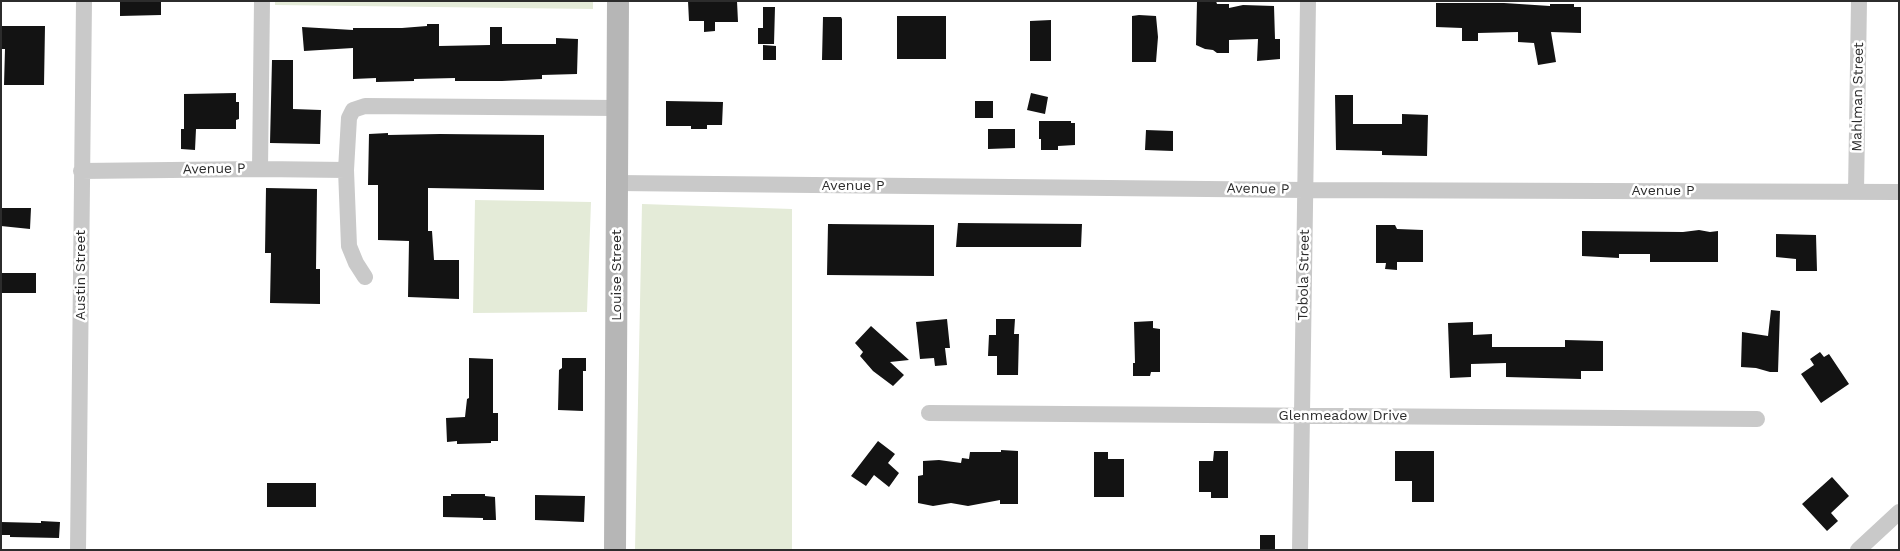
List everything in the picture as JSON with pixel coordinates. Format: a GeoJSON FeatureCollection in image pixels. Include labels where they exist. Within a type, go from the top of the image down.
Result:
{"type":"FeatureCollection","features":[{"type":"Feature","properties":{"kind":"street","name":"Austin Street"},"geometry":{"type":"LineString","coordinates":[[78,550],[84,1]]}},
{"type":"Feature","properties":{"kind":"street"},"geometry":{"type":"LineString","coordinates":[[260,169],[262,1]]}},
{"type":"Feature","properties":{"kind":"street","name":"Louise Street"},"geometry":{"type":"LineString","coordinates":[[615,550],[618,1]]}},
{"type":"Feature","properties":{"kind":"street","name":"Tobola Street"},"geometry":{"type":"LineString","coordinates":[[1300,550],[1308,1]]}},
{"type":"Feature","properties":{"kind":"street","name":"Mahlman Street"},"geometry":{"type":"LineString","coordinates":[[1856,192],[1859,1]]}},
{"type":"Feature","properties":{"kind":"street"},"geometry":{"type":"LineString","coordinates":[[366,277],[356,263],[349,246],[346,170],[349,118],[353,110],[365,106],[618,108]]}},
{"type":"Feature","properties":{"kind":"street","name":"Avenue P"},"geometry":{"type":"LineString","coordinates":[[81,171],[346,170]]}},
{"type":"Feature","properties":{"kind":"street","name":"Avenue P"},"geometry":{"type":"LineString","coordinates":[[618,183],[1305,190],[1899,192]]}},
{"type":"Feature","properties":{"kind":"street","name":"Glenmeadow Drive"},"geometry":{"type":"LineString","coordinates":[[929,413],[1757,419]]}},
{"type":"Feature","properties":{"kind":"street"},"geometry":{"type":"LineString","coordinates":[[1858,550],[1899,512]]}},
{"type":"Feature","properties":{"kind":"green space"},"geometry":{"type":"Polygon","coordinates":[[[275,1],[593,1],[593,9],[275,5],[275,1]]]}},
{"type":"Feature","properties":{"kind":"green space"},"geometry":{"type":"Polygon","coordinates":[[[475,200],[591,202],[587,312],[473,313],[475,200]]]}},
{"type":"Feature","properties":{"kind":"green space"},"geometry":{"type":"Polygon","coordinates":[[[642,204],[792,209],[792,550],[635,550],[642,204]]]}},
{"type":"Feature","properties":{"kind":"building"},"geometry":{"type":"Polygon","coordinates":[[[120,1],[161,1],[161,15],[120,16],[120,1]]]}},
{"type":"Feature","properties":{"kind":"building"},"geometry":{"type":"Polygon","coordinates":[[[688,1],[737,1],[738,22],[715,22],[715,31],[704,32],[704,21],[689,21],[688,1]]]}},
{"type":"Feature","properties":{"kind":"building"},"geometry":{"type":"Polygon","coordinates":[[[1197,1],[1216,1],[1217,4],[1229,4],[1229,8],[1243,5],[1274,6],[1275,39],[1280,39],[1280,59],[1257,61],[1258,39],[1229,40],[1229,53],[1217,53],[1196,45],[1197,1]]]}},
{"type":"Feature","properties":{"kind":"building"},"geometry":{"type":"Polygon","coordinates":[[[1436,3],[1504,3],[1550,6],[1550,4],[1574,4],[1574,7],[1581,7],[1581,33],[1551,32],[1556,62],[1538,65],[1534,43],[1518,42],[1518,32],[1478,33],[1478,41],[1462,41],[1462,28],[1436,27],[1436,3]]]}},
{"type":"Feature","properties":{"kind":"building"},"geometry":{"type":"Polygon","coordinates":[[[763,7],[775,7],[774,44],[758,44],[758,28],[763,28],[763,7]]]}},
{"type":"Feature","properties":{"kind":"building"},"geometry":{"type":"Polygon","coordinates":[[[897,16],[946,16],[946,59],[897,59],[897,16]]]}},
{"type":"Feature","properties":{"kind":"building"},"geometry":{"type":"Polygon","coordinates":[[[1132,16],[1156,16],[1158,37],[1156,62],[1132,62],[1132,16]]]}},
{"type":"Feature","properties":{"kind":"building"},"geometry":{"type":"Polygon","coordinates":[[[823,17],[841,17],[842,19],[842,60],[822,60],[823,17]]]}},
{"type":"Feature","properties":{"kind":"building"},"geometry":{"type":"Polygon","coordinates":[[[1051,20],[1051,61],[1030,61],[1030,21],[1051,20]]]}},
{"type":"Feature","properties":{"kind":"building"},"geometry":{"type":"Polygon","coordinates":[[[427,24],[439,24],[439,46],[490,45],[490,27],[502,27],[502,44],[556,44],[556,38],[578,39],[577,74],[542,75],[542,79],[502,81],[455,81],[455,78],[376,82],[376,78],[353,79],[353,48],[304,51],[302,27],[353,30],[353,28],[427,26],[427,24]]]}},
{"type":"Feature","properties":{"kind":"building"},"geometry":{"type":"Polygon","coordinates":[[[1,26],[45,26],[44,85],[4,85],[5,49],[1,49],[1,26]]]}},
{"type":"Feature","properties":{"kind":"building"},"geometry":{"type":"Polygon","coordinates":[[[763,45],[776,46],[776,60],[763,60],[763,45]]]}},
{"type":"Feature","properties":{"kind":"building"},"geometry":{"type":"Polygon","coordinates":[[[272,60],[293,60],[293,109],[321,110],[320,144],[270,143],[272,60]]]}},
{"type":"Feature","properties":{"kind":"building"},"geometry":{"type":"Polygon","coordinates":[[[236,93],[236,102],[239,102],[239,119],[236,120],[236,129],[196,129],[195,150],[181,149],[181,129],[184,129],[184,94],[236,93]]]}},
{"type":"Feature","properties":{"kind":"building"},"geometry":{"type":"Polygon","coordinates":[[[1031,93],[1048,97],[1045,114],[1027,110],[1031,93]]]}},
{"type":"Feature","properties":{"kind":"building"},"geometry":{"type":"Polygon","coordinates":[[[1335,95],[1353,95],[1353,124],[1402,124],[1402,114],[1428,115],[1427,156],[1382,155],[1382,151],[1336,150],[1335,95]]]}},
{"type":"Feature","properties":{"kind":"building"},"geometry":{"type":"Polygon","coordinates":[[[666,101],[723,102],[722,125],[707,125],[707,129],[691,129],[691,126],[666,126],[666,101]]]}},
{"type":"Feature","properties":{"kind":"building"},"geometry":{"type":"Polygon","coordinates":[[[975,101],[993,101],[993,118],[975,118],[975,101]]]}},
{"type":"Feature","properties":{"kind":"building"},"geometry":{"type":"Polygon","coordinates":[[[1039,121],[1071,121],[1071,123],[1075,123],[1075,145],[1058,146],[1058,150],[1041,150],[1039,121]]]}},
{"type":"Feature","properties":{"kind":"building"},"geometry":{"type":"Polygon","coordinates":[[[988,129],[1015,129],[1015,148],[988,149],[988,129]]]}},
{"type":"Feature","properties":{"kind":"building"},"geometry":{"type":"Polygon","coordinates":[[[1146,130],[1173,131],[1173,151],[1145,150],[1146,130]]]}},
{"type":"Feature","properties":{"kind":"building"},"geometry":{"type":"Polygon","coordinates":[[[388,133],[388,135],[544,135],[544,190],[428,188],[428,231],[432,231],[434,260],[459,260],[459,299],[408,297],[409,241],[378,240],[378,185],[368,185],[369,134],[388,133]]]}},
{"type":"Feature","properties":{"kind":"building"},"geometry":{"type":"Polygon","coordinates":[[[266,188],[317,189],[316,269],[320,269],[320,304],[270,303],[271,253],[265,253],[266,188]]]}},
{"type":"Feature","properties":{"kind":"building"},"geometry":{"type":"Polygon","coordinates":[[[1,208],[31,208],[30,229],[1,226],[1,208]]]}},
{"type":"Feature","properties":{"kind":"building"},"geometry":{"type":"Polygon","coordinates":[[[958,223],[1082,224],[1081,247],[956,247],[958,223]]]}},
{"type":"Feature","properties":{"kind":"building"},"geometry":{"type":"Polygon","coordinates":[[[828,224],[934,225],[934,276],[827,275],[828,224]]]}},
{"type":"Feature","properties":{"kind":"building"},"geometry":{"type":"Polygon","coordinates":[[[1376,225],[1395,225],[1397,229],[1423,230],[1423,262],[1397,262],[1397,270],[1385,269],[1386,263],[1376,263],[1376,225]]]}},
{"type":"Feature","properties":{"kind":"building"},"geometry":{"type":"Polygon","coordinates":[[[1699,230],[1718,231],[1718,262],[1650,262],[1650,254],[1619,254],[1619,258],[1582,256],[1582,231],[1683,232],[1699,230]]]}},
{"type":"Feature","properties":{"kind":"building"},"geometry":{"type":"Polygon","coordinates":[[[1776,234],[1816,235],[1817,271],[1796,271],[1796,259],[1776,257],[1776,234]]]}},
{"type":"Feature","properties":{"kind":"building"},"geometry":{"type":"Polygon","coordinates":[[[1,273],[36,273],[36,293],[1,293],[1,273]]]}},
{"type":"Feature","properties":{"kind":"building"},"geometry":{"type":"Polygon","coordinates":[[[1771,310],[1780,311],[1778,372],[1741,367],[1742,332],[1768,336],[1771,310]]]}},
{"type":"Feature","properties":{"kind":"building"},"geometry":{"type":"Polygon","coordinates":[[[947,319],[950,348],[945,348],[947,365],[935,366],[934,358],[920,359],[916,322],[947,319]]]}},
{"type":"Feature","properties":{"kind":"building"},"geometry":{"type":"Polygon","coordinates":[[[996,319],[1015,319],[1014,334],[1019,334],[1018,375],[997,375],[997,356],[988,356],[989,335],[996,335],[996,319]]]}},
{"type":"Feature","properties":{"kind":"building"},"geometry":{"type":"Polygon","coordinates":[[[1153,321],[1153,328],[1160,329],[1160,372],[1151,372],[1150,376],[1133,376],[1133,363],[1135,363],[1134,322],[1153,321]]]}},
{"type":"Feature","properties":{"kind":"building"},"geometry":{"type":"Polygon","coordinates":[[[1473,322],[1473,335],[1492,334],[1492,347],[1565,347],[1565,340],[1603,341],[1603,371],[1581,371],[1581,379],[1506,377],[1506,363],[1471,364],[1471,377],[1450,378],[1448,323],[1473,322]]]}},
{"type":"Feature","properties":{"kind":"building"},"geometry":{"type":"Polygon","coordinates":[[[871,326],[909,360],[890,362],[904,375],[893,386],[873,371],[860,356],[863,352],[855,343],[871,326]]]}},
{"type":"Feature","properties":{"kind":"building"},"geometry":{"type":"Polygon","coordinates":[[[1820,352],[1824,357],[1829,354],[1849,384],[1821,403],[1801,374],[1814,365],[1810,359],[1820,352]]]}},
{"type":"Feature","properties":{"kind":"building"},"geometry":{"type":"Polygon","coordinates":[[[469,358],[493,359],[493,413],[498,413],[498,441],[457,444],[457,441],[447,442],[446,418],[465,417],[467,399],[469,398],[469,358]]]}},
{"type":"Feature","properties":{"kind":"building"},"geometry":{"type":"Polygon","coordinates":[[[562,358],[586,358],[586,371],[583,371],[583,411],[558,410],[559,370],[562,368],[562,358]]]}},
{"type":"Feature","properties":{"kind":"building"},"geometry":{"type":"Polygon","coordinates":[[[878,441],[895,454],[888,463],[899,473],[889,487],[874,475],[866,486],[851,476],[878,441]]]}},
{"type":"Feature","properties":{"kind":"building"},"geometry":{"type":"Polygon","coordinates":[[[1001,450],[1018,451],[1018,504],[1000,504],[1000,500],[968,506],[951,503],[933,506],[918,503],[918,476],[923,475],[923,461],[939,460],[961,463],[962,458],[969,459],[970,452],[1001,452],[1001,450]]]}},
{"type":"Feature","properties":{"kind":"building"},"geometry":{"type":"Polygon","coordinates":[[[1214,451],[1228,451],[1228,498],[1211,498],[1211,492],[1199,492],[1199,461],[1213,461],[1214,451]]]}},
{"type":"Feature","properties":{"kind":"building"},"geometry":{"type":"Polygon","coordinates":[[[1395,451],[1434,451],[1434,502],[1412,502],[1412,481],[1395,481],[1395,451]]]}},
{"type":"Feature","properties":{"kind":"building"},"geometry":{"type":"Polygon","coordinates":[[[1094,452],[1108,452],[1108,459],[1124,459],[1124,497],[1094,497],[1094,452]]]}},
{"type":"Feature","properties":{"kind":"building"},"geometry":{"type":"Polygon","coordinates":[[[1832,477],[1849,496],[1831,513],[1838,521],[1827,531],[1802,504],[1832,477]]]}},
{"type":"Feature","properties":{"kind":"building"},"geometry":{"type":"Polygon","coordinates":[[[267,483],[316,483],[316,507],[267,507],[267,483]]]}},
{"type":"Feature","properties":{"kind":"building"},"geometry":{"type":"Polygon","coordinates":[[[451,494],[485,494],[485,496],[495,497],[496,520],[443,517],[443,496],[451,496],[451,494]]]}},
{"type":"Feature","properties":{"kind":"building"},"geometry":{"type":"Polygon","coordinates":[[[535,495],[585,496],[584,522],[535,520],[535,495]]]}},
{"type":"Feature","properties":{"kind":"building"},"geometry":{"type":"Polygon","coordinates":[[[41,521],[60,522],[59,538],[10,537],[10,535],[1,535],[1,522],[41,523],[41,521]]]}},
{"type":"Feature","properties":{"kind":"building"},"geometry":{"type":"Polygon","coordinates":[[[1260,535],[1275,535],[1275,550],[1260,550],[1260,535]]]}}]}
